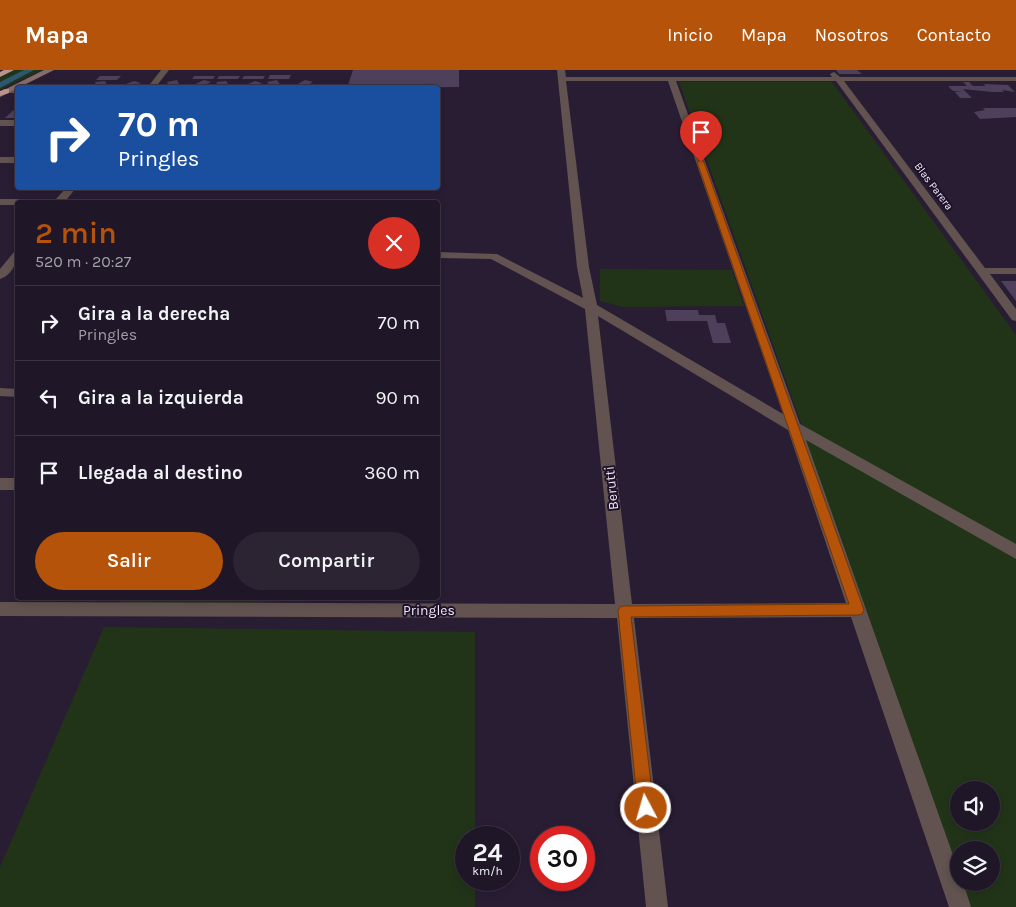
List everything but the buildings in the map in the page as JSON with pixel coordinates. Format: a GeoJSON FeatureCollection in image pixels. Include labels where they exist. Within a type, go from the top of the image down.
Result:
{"type":"FeatureCollection","features":[{"type":"Feature","properties":{"kind":"highway"},"geometry":{"type":"LineString","coordinates":[[0,75],[10,70]]}},
{"type":"Feature","properties":{"kind":"main road"},"geometry":{"type":"LineString","coordinates":[[20,85],[50,70]]}},
{"type":"Feature","properties":{"kind":"main road"},"geometry":{"type":"LineString","coordinates":[[2,94],[15,88]]}},
{"type":"Feature","properties":{"kind":"street"},"geometry":{"type":"LineString","coordinates":[[153,85],[165,70]]}},
{"type":"Feature","properties":{"kind":"street","name":"Blas Parera"},"geometry":{"type":"LineString","coordinates":[[831,70],[1016,317]]}},
{"type":"Feature","properties":{"kind":"street"},"geometry":{"type":"LineString","coordinates":[[561,74],[671,79],[1016,79]]}},
{"type":"Feature","properties":{"kind":"street","name":"Berutti"},"geometry":{"type":"LineString","coordinates":[[561,74],[583,267],[591,307],[657,907]]}},
{"type":"Feature","properties":{"kind":"street"},"geometry":{"type":"LineString","coordinates":[[671,79],[858,610],[960,907]]}},
{"type":"Feature","properties":{"kind":"street"},"geometry":{"type":"LineString","coordinates":[[2,94],[15,92]]}},
{"type":"Feature","properties":{"kind":"street"},"geometry":{"type":"LineString","coordinates":[[0,123],[15,123]]}},
{"type":"Feature","properties":{"kind":"street"},"geometry":{"type":"LineString","coordinates":[[0,160],[15,160]]}},
{"type":"Feature","properties":{"kind":"street"},"geometry":{"type":"LineString","coordinates":[[61,200],[69,190]]}},
{"type":"Feature","properties":{"kind":"street"},"geometry":{"type":"LineString","coordinates":[[0,202],[15,202]]}},
{"type":"Feature","properties":{"kind":"street"},"geometry":{"type":"LineString","coordinates":[[0,253],[15,253]]}},
{"type":"Feature","properties":{"kind":"street"},"geometry":{"type":"LineString","coordinates":[[440,256],[493,256],[591,307],[794,427],[1016,552]]}},
{"type":"Feature","properties":{"kind":"street"},"geometry":{"type":"LineString","coordinates":[[0,276],[15,257]]}},
{"type":"Feature","properties":{"kind":"street"},"geometry":{"type":"LineString","coordinates":[[981,271],[1016,271]]}},
{"type":"Feature","properties":{"kind":"street"},"geometry":{"type":"LineString","coordinates":[[0,392],[15,393]]}},
{"type":"Feature","properties":{"kind":"street"},"geometry":{"type":"LineString","coordinates":[[0,484],[15,484]]}},
{"type":"Feature","properties":{"kind":"street","name":"Pringles"},"geometry":{"type":"LineString","coordinates":[[0,609],[858,610]]}},
{"type":"Feature","properties":{"kind":"green space"},"geometry":{"type":"Polygon","coordinates":[[[10,70],[42,70],[0,90],[0,75],[10,70]]]}},
{"type":"Feature","properties":{"kind":"green space"},"geometry":{"type":"Polygon","coordinates":[[[679,82],[832,82],[1016,335],[1016,545],[802,426],[679,82]]]}},
{"type":"Feature","properties":{"kind":"green space"},"geometry":{"type":"Polygon","coordinates":[[[600,269],[732,270],[744,306],[623,307],[600,301],[600,269]]]}},
{"type":"Feature","properties":{"kind":"green space"},"geometry":{"type":"Polygon","coordinates":[[[794,427],[1016,552],[1016,907],[965,907],[959,891],[1000,891],[1000,841],[950,841],[950,865],[794,427]]]}},
{"type":"Feature","properties":{"kind":"green space"},"geometry":{"type":"Polygon","coordinates":[[[121,600],[309,600],[118,609],[121,600]]]}},
{"type":"Feature","properties":{"kind":"green space"},"geometry":{"type":"Polygon","coordinates":[[[104,627],[475,632],[475,826],[455,826],[455,891],[475,891],[475,907],[0,907],[0,867],[104,627]]]}},
{"type":"Feature","properties":{"kind":"waterway"},"geometry":{"type":"LineString","coordinates":[[0,85],[30,70]]}},
{"type":"Feature","properties":{"kind":"route"},"geometry":{"type":"LineString","coordinates":[[646,808],[624,611],[858,610],[701,162]]}}]}
